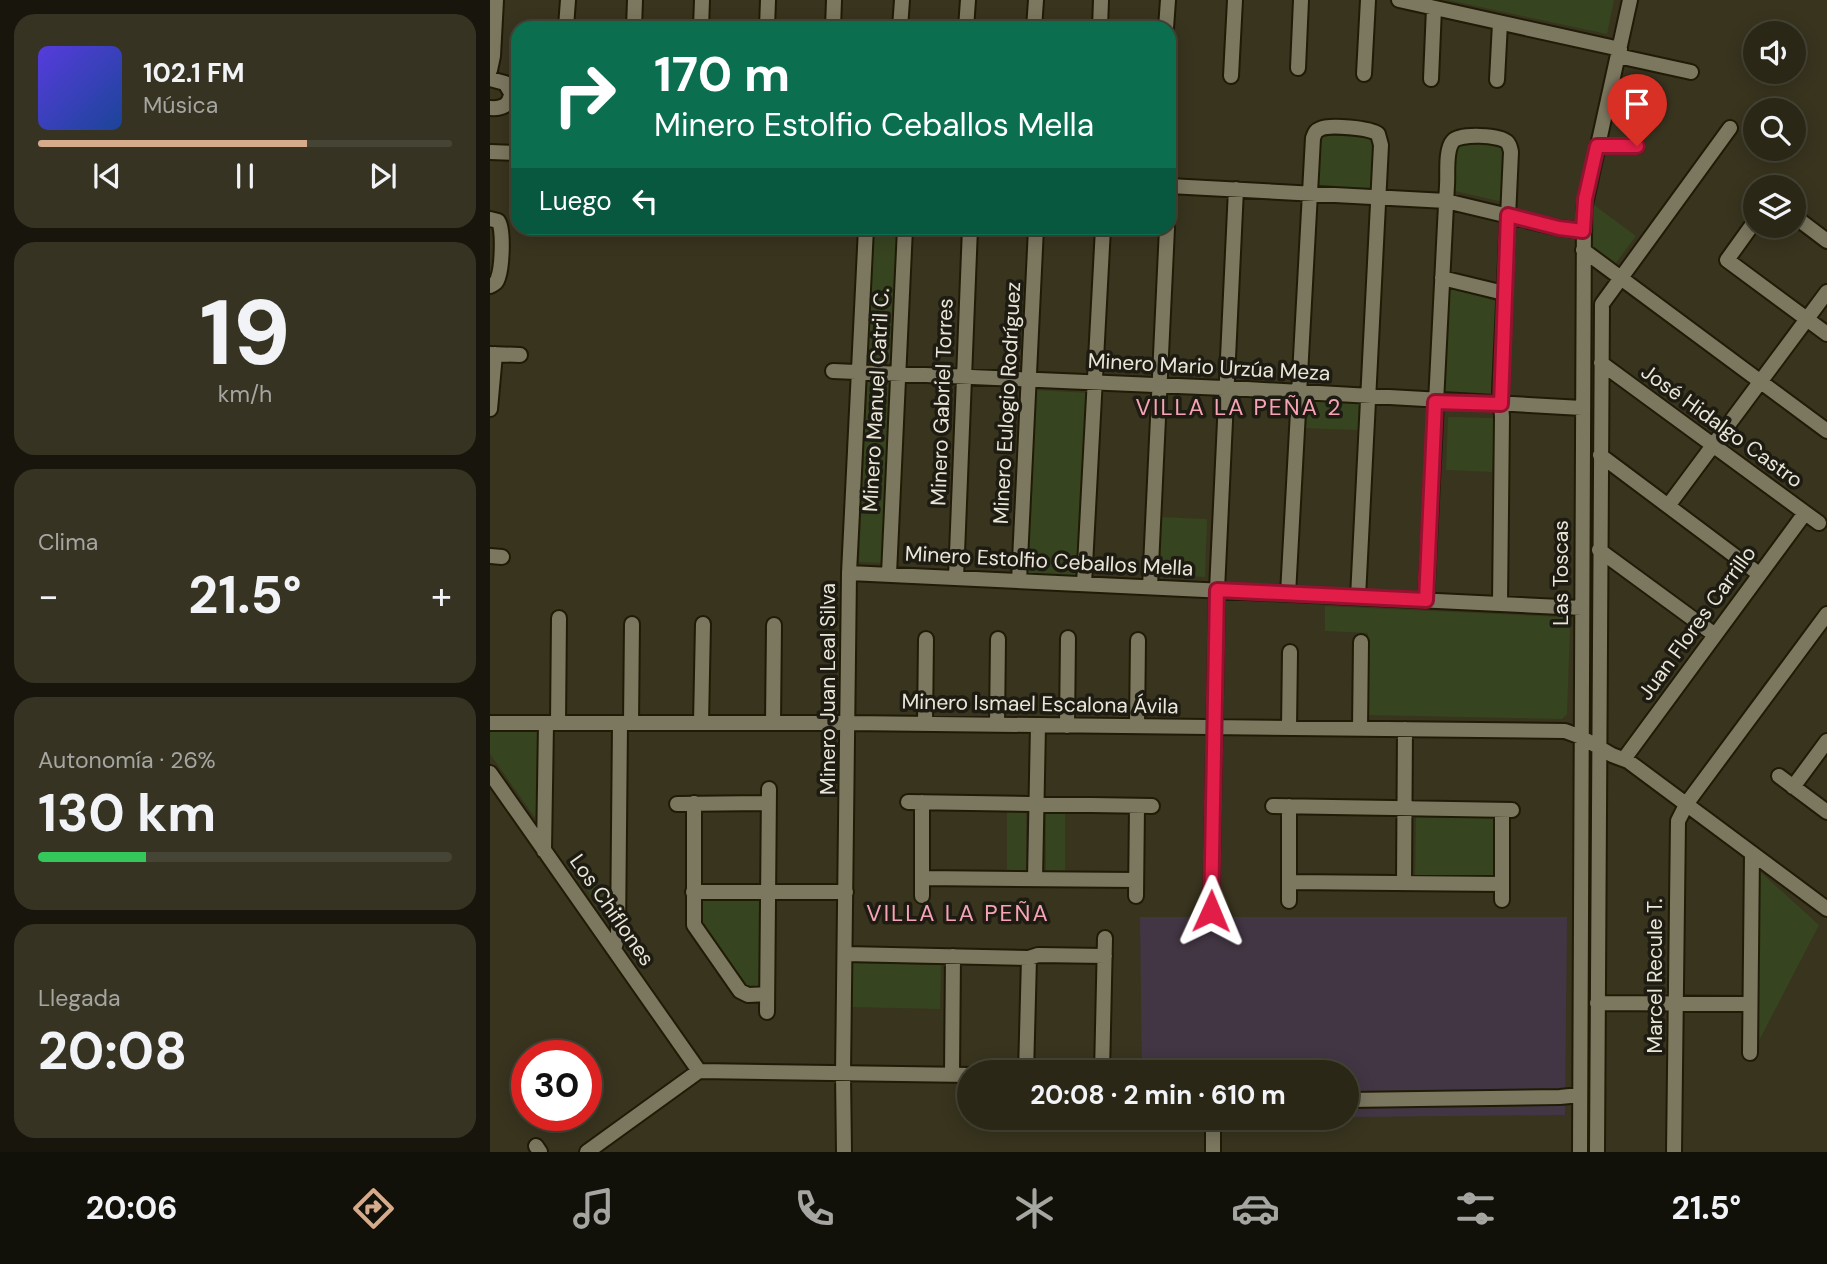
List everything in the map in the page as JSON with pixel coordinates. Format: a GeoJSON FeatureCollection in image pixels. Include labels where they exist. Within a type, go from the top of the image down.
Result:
{"type":"FeatureCollection","features":[{"type":"Feature","properties":{"kind":"street"},"geometry":{"type":"LineString","coordinates":[[490,70],[496,0]]}},
{"type":"Feature","properties":{"kind":"street"},"geometry":{"type":"LineString","coordinates":[[566,21],[568,0]]}},
{"type":"Feature","properties":{"kind":"street"},"geometry":{"type":"LineString","coordinates":[[634,21],[635,0]]}},
{"type":"Feature","properties":{"kind":"street"},"geometry":{"type":"LineString","coordinates":[[701,21],[702,0]]}},
{"type":"Feature","properties":{"kind":"street"},"geometry":{"type":"LineString","coordinates":[[767,21],[768,0]]}},
{"type":"Feature","properties":{"kind":"street"},"geometry":{"type":"LineString","coordinates":[[833,21],[834,0]]}},
{"type":"Feature","properties":{"kind":"street"},"geometry":{"type":"LineString","coordinates":[[900,21],[902,0]]}},
{"type":"Feature","properties":{"kind":"street"},"geometry":{"type":"LineString","coordinates":[[966,21],[968,0]]}},
{"type":"Feature","properties":{"kind":"street"},"geometry":{"type":"LineString","coordinates":[[1034,21],[1035,0]]}},
{"type":"Feature","properties":{"kind":"street"},"geometry":{"type":"LineString","coordinates":[[1100,21],[1101,0]]}},
{"type":"Feature","properties":{"kind":"street"},"geometry":{"type":"LineString","coordinates":[[1166,21],[1168,0]]}},
{"type":"Feature","properties":{"kind":"street"},"geometry":{"type":"LineString","coordinates":[[1231,76],[1235,0]]}},
{"type":"Feature","properties":{"kind":"street"},"geometry":{"type":"LineString","coordinates":[[1298,68],[1301,0]]}},
{"type":"Feature","properties":{"kind":"street"},"geometry":{"type":"LineString","coordinates":[[1364,74],[1367,0]]}},
{"type":"Feature","properties":{"kind":"street"},"geometry":{"type":"LineString","coordinates":[[1399,0],[1619,52],[1690,72]]}},
{"type":"Feature","properties":{"kind":"street","name":"Las Toscas"},"geometry":{"type":"LineString","coordinates":[[1580,1152],[1583,231],[1585,199],[1630,0]]}},
{"type":"Feature","properties":{"kind":"street"},"geometry":{"type":"LineString","coordinates":[[1431,79],[1434,8]]}},
{"type":"Feature","properties":{"kind":"street"},"geometry":{"type":"LineString","coordinates":[[1497,80],[1500,23]]}},
{"type":"Feature","properties":{"kind":"street"},"geometry":{"type":"LineString","coordinates":[[490,79],[505,83],[511,92]]}},
{"type":"Feature","properties":{"kind":"street"},"geometry":{"type":"LineString","coordinates":[[490,108],[505,106],[511,97]]}},
{"type":"Feature","properties":{"kind":"street"},"geometry":{"type":"LineString","coordinates":[[1288,594],[1313,138],[1315,132],[1324,127],[1368,129],[1378,134],[1381,145],[1358,597]]}},
{"type":"Feature","properties":{"kind":"street","name":"Las Toscas"},"geometry":{"type":"LineString","coordinates":[[1597,1152],[1602,304],[1619,277],[1730,128]]}},
{"type":"Feature","properties":{"kind":"street"},"geometry":{"type":"LineString","coordinates":[[1426,600],[1450,150],[1455,139],[1465,136],[1501,138],[1507,142],[1511,152],[1501,404],[1500,604]]}},
{"type":"Feature","properties":{"kind":"street"},"geometry":{"type":"LineString","coordinates":[[1597,146],[1637,146]]}},
{"type":"Feature","properties":{"kind":"street"},"geometry":{"type":"LineString","coordinates":[[490,152],[511,153]]}},
{"type":"Feature","properties":{"kind":"street"},"geometry":{"type":"LineString","coordinates":[[1176,186],[1446,201],[1559,228],[1583,231]]}},
{"type":"Feature","properties":{"kind":"street"},"geometry":{"type":"LineString","coordinates":[[1211,911],[1217,590],[1236,189]]}},
{"type":"Feature","properties":{"kind":"street"},"geometry":{"type":"LineString","coordinates":[[490,219],[500,223],[502,231],[499,275],[490,286]]}},
{"type":"Feature","properties":{"kind":"street"},"geometry":{"type":"LineString","coordinates":[[1806,225],[1827,241]]}},
{"type":"Feature","properties":{"kind":"street","name":"Minero Juan Leal Silva"},"geometry":{"type":"LineString","coordinates":[[844,1152],[849,573],[866,235]]}},
{"type":"Feature","properties":{"kind":"street","name":"Minero Manuel Catril C."},"geometry":{"type":"LineString","coordinates":[[889,575],[905,235]]}},
{"type":"Feature","properties":{"kind":"street","name":"Minero Gabriel Torres"},"geometry":{"type":"LineString","coordinates":[[956,578],[971,235]]}},
{"type":"Feature","properties":{"kind":"street","name":"Minero Eulogio Rodríguez"},"geometry":{"type":"LineString","coordinates":[[1019,581],[1036,235]]}},
{"type":"Feature","properties":{"kind":"street"},"geometry":{"type":"LineString","coordinates":[[1084,584],[1102,235]]}},
{"type":"Feature","properties":{"kind":"street"},"geometry":{"type":"LineString","coordinates":[[1150,587],[1167,235]]}},
{"type":"Feature","properties":{"kind":"street"},"geometry":{"type":"LineString","coordinates":[[1743,238],[1727,260],[1827,334]]}},
{"type":"Feature","properties":{"kind":"street"},"geometry":{"type":"LineString","coordinates":[[1583,250],[1827,431]]}},
{"type":"Feature","properties":{"kind":"street"},"geometry":{"type":"LineString","coordinates":[[1442,278],[1504,293]]}},
{"type":"Feature","properties":{"kind":"street"},"geometry":{"type":"LineString","coordinates":[[1668,506],[1827,292]]}},
{"type":"Feature","properties":{"kind":"street"},"geometry":{"type":"LineString","coordinates":[[490,409],[493,354],[520,355]]}},
{"type":"Feature","properties":{"kind":"street","name":"José Hidalgo Castro"},"geometry":{"type":"LineString","coordinates":[[1601,363],[1819,523]]}},
{"type":"Feature","properties":{"kind":"street","name":"Minero Mario Urzúa Meza"},"geometry":{"type":"LineString","coordinates":[[833,371],[1227,388],[1435,402],[1582,408]]}},
{"type":"Feature","properties":{"kind":"street"},"geometry":{"type":"LineString","coordinates":[[1600,455],[1759,574]]}},
{"type":"Feature","properties":{"kind":"street","name":"Juan Flores Carrillo"},"geometry":{"type":"LineString","coordinates":[[1624,759],[1805,513]]}},
{"type":"Feature","properties":{"kind":"street"},"geometry":{"type":"LineString","coordinates":[[1599,550],[1715,635]]}},
{"type":"Feature","properties":{"kind":"street","name":"Minero Estolfio Ceballos Mella"},"geometry":{"type":"LineString","coordinates":[[849,573],[1581,608]]}},
{"type":"Feature","properties":{"kind":"street","name":"Marcel Recule T."},"geometry":{"type":"LineString","coordinates":[[1674,1152],[1677,827],[1687,803],[1827,614]]}},
{"type":"Feature","properties":{"kind":"street"},"geometry":{"type":"LineString","coordinates":[[544,851],[559,618]]}},
{"type":"Feature","properties":{"kind":"street"},"geometry":{"type":"LineString","coordinates":[[614,950],[618,935],[625,723],[632,624]]}},
{"type":"Feature","properties":{"kind":"street"},"geometry":{"type":"LineString","coordinates":[[701,723],[703,624]]}},
{"type":"Feature","properties":{"kind":"street"},"geometry":{"type":"LineString","coordinates":[[773,723],[774,625]]}},
{"type":"Feature","properties":{"kind":"street"},"geometry":{"type":"LineString","coordinates":[[1067,726],[1068,638]]}},
{"type":"Feature","properties":{"kind":"street"},"geometry":{"type":"LineString","coordinates":[[925,724],[926,639]]}},
{"type":"Feature","properties":{"kind":"street"},"geometry":{"type":"LineString","coordinates":[[997,725],[999,639]]}},
{"type":"Feature","properties":{"kind":"street"},"geometry":{"type":"LineString","coordinates":[[1137,726],[1138,640]]}},
{"type":"Feature","properties":{"kind":"street"},"geometry":{"type":"LineString","coordinates":[[1360,729],[1361,642]]}},
{"type":"Feature","properties":{"kind":"street"},"geometry":{"type":"LineString","coordinates":[[1289,728],[1290,652]]}},
{"type":"Feature","properties":{"kind":"street","name":"Minero Ismael Escalona Ávila"},"geometry":{"type":"LineString","coordinates":[[490,723],[849,723],[1565,731],[1624,759],[1827,908]]}},
{"type":"Feature","properties":{"kind":"street"},"geometry":{"type":"LineString","coordinates":[[1035,879],[1038,726]]}},
{"type":"Feature","properties":{"kind":"street"},"geometry":{"type":"LineString","coordinates":[[1404,883],[1405,729]]}},
{"type":"Feature","properties":{"kind":"street"},"geometry":{"type":"LineString","coordinates":[[1793,787],[1827,741]]}},
{"type":"Feature","properties":{"kind":"street","name":"Los Chiflones"},"geometry":{"type":"LineString","coordinates":[[490,773],[699,1071]]}},
{"type":"Feature","properties":{"kind":"street"},"geometry":{"type":"LineString","coordinates":[[1779,776],[1827,812]]}},
{"type":"Feature","properties":{"kind":"street"},"geometry":{"type":"LineString","coordinates":[[677,804],[769,796],[766,1012]]}},
{"type":"Feature","properties":{"kind":"street"},"geometry":{"type":"LineString","coordinates":[[922,895],[915,802],[1152,806]]}},
{"type":"Feature","properties":{"kind":"street"},"geometry":{"type":"LineString","coordinates":[[694,803],[694,925],[740,991],[748,995],[766,995]]}},
{"type":"Feature","properties":{"kind":"street"},"geometry":{"type":"LineString","coordinates":[[1136,897],[1137,806]]}},
{"type":"Feature","properties":{"kind":"street"},"geometry":{"type":"LineString","coordinates":[[1273,806],[1507,810],[1502,900]]}},
{"type":"Feature","properties":{"kind":"street"},"geometry":{"type":"LineString","coordinates":[[1289,806],[1289,901]]}},
{"type":"Feature","properties":{"kind":"street"},"geometry":{"type":"LineString","coordinates":[[1749,1053],[1752,853]]}},
{"type":"Feature","properties":{"kind":"street"},"geometry":{"type":"LineString","coordinates":[[922,878],[1136,880]]}},
{"type":"Feature","properties":{"kind":"street"},"geometry":{"type":"LineString","coordinates":[[1289,882],[1502,884]]}},
{"type":"Feature","properties":{"kind":"street"},"geometry":{"type":"LineString","coordinates":[[693,892],[846,892]]}},
{"type":"Feature","properties":{"kind":"street"},"geometry":{"type":"LineString","coordinates":[[1102,1060],[1105,938]]}},
{"type":"Feature","properties":{"kind":"street"},"geometry":{"type":"LineString","coordinates":[[845,954],[1029,958],[1038,955],[1105,956]]}},
{"type":"Feature","properties":{"kind":"street"},"geometry":{"type":"LineString","coordinates":[[951,1075],[953,956]]}},
{"type":"Feature","properties":{"kind":"street"},"geometry":{"type":"LineString","coordinates":[[1026,1060],[1029,958]]}},
{"type":"Feature","properties":{"kind":"street"},"geometry":{"type":"LineString","coordinates":[[1597,1003],[1750,1004]]}},
{"type":"Feature","properties":{"kind":"street"},"geometry":{"type":"LineString","coordinates":[[587,1152],[699,1071],[957,1075]]}},
{"type":"Feature","properties":{"kind":"street"},"geometry":{"type":"LineString","coordinates":[[1359,1100],[1580,1095]]}},
{"type":"Feature","properties":{"kind":"street"},"geometry":{"type":"LineString","coordinates":[[1213,1130],[1213,1152]]}},
{"type":"Feature","properties":{"kind":"shaded area"},"geometry":{"type":"Polygon","coordinates":[[[1140,917],[1567,917],[1565,1115],[1359,1117],[1359,1060],[1142,1060],[1140,917]]]}},
{"type":"Feature","properties":{"kind":"green space"},"geometry":{"type":"Polygon","coordinates":[[[1448,0],[1614,0],[1607,34],[1448,0]]]}},
{"type":"Feature","properties":{"kind":"green space"},"geometry":{"type":"Polygon","coordinates":[[[1329,135],[1373,138],[1376,141],[1374,186],[1369,189],[1324,189],[1319,186],[1319,142],[1322,137],[1329,135]]]}},
{"type":"Feature","properties":{"kind":"green space"},"geometry":{"type":"Polygon","coordinates":[[[1461,140],[1505,146],[1503,202],[1455,191],[1451,187],[1453,153],[1461,140]]]}},
{"type":"Feature","properties":{"kind":"green space"},"geometry":{"type":"Polygon","coordinates":[[[1594,205],[1636,236],[1615,264],[1593,248],[1594,205]]]}},
{"type":"Feature","properties":{"kind":"green space"},"geometry":{"type":"Polygon","coordinates":[[[874,235],[902,235],[896,363],[868,361],[874,235]]]}},
{"type":"Feature","properties":{"kind":"green space"},"geometry":{"type":"Polygon","coordinates":[[[1451,288],[1495,301],[1498,306],[1493,395],[1489,400],[1443,396],[1446,291],[1451,288]]]}},
{"type":"Feature","properties":{"kind":"green space"},"geometry":{"type":"Polygon","coordinates":[[[867,382],[894,383],[886,563],[859,562],[867,382]]]}},
{"type":"Feature","properties":{"kind":"green space"},"geometry":{"type":"Polygon","coordinates":[[[1034,390],[1090,393],[1081,576],[1025,574],[1034,390]]]}},
{"type":"Feature","properties":{"kind":"green space"},"geometry":{"type":"Polygon","coordinates":[[[1303,401],[1359,404],[1358,430],[1302,428],[1303,401]]]}},
{"type":"Feature","properties":{"kind":"green space"},"geometry":{"type":"Polygon","coordinates":[[[1448,417],[1495,418],[1492,472],[1446,470],[1448,417]]]}},
{"type":"Feature","properties":{"kind":"green space"},"geometry":{"type":"Polygon","coordinates":[[[1160,517],[1207,519],[1205,577],[1158,575],[1160,517]]]}},
{"type":"Feature","properties":{"kind":"green space"},"geometry":{"type":"Polygon","coordinates":[[[1325,606],[1562,617],[1570,627],[1567,714],[1562,719],[1367,715],[1368,633],[1325,631],[1325,606]]]}},
{"type":"Feature","properties":{"kind":"green space"},"geometry":{"type":"Polygon","coordinates":[[[490,732],[538,732],[538,822],[490,754],[490,732]]]}},
{"type":"Feature","properties":{"kind":"green space"},"geometry":{"type":"Polygon","coordinates":[[[1065,808],[1065,876],[1046,874],[1046,810],[1065,808]]]}},
{"type":"Feature","properties":{"kind":"green space"},"geometry":{"type":"Polygon","coordinates":[[[1007,809],[1025,809],[1026,812],[1026,872],[1022,875],[1007,875],[1007,809]]]}},
{"type":"Feature","properties":{"kind":"green space"},"geometry":{"type":"Polygon","coordinates":[[[1416,817],[1495,818],[1494,879],[1415,878],[1416,817]]]}},
{"type":"Feature","properties":{"kind":"green space"},"geometry":{"type":"Polygon","coordinates":[[[1755,867],[1819,925],[1750,1058],[1755,867]]]}},
{"type":"Feature","properties":{"kind":"green space"},"geometry":{"type":"Polygon","coordinates":[[[584,886],[615,886],[615,929],[584,886]]]}},
{"type":"Feature","properties":{"kind":"green space"},"geometry":{"type":"Polygon","coordinates":[[[758,897],[763,900],[763,985],[758,991],[745,990],[702,930],[699,904],[704,899],[758,897]]]}},
{"type":"Feature","properties":{"kind":"green space"},"geometry":{"type":"Polygon","coordinates":[[[851,963],[941,965],[940,1009],[850,1007],[851,963]]]}},
{"type":"Feature","properties":{"kind":"district","name":"VILLA LA PEÑA 2"},"geometry":{"type":"Point","coordinates":[1239,407]}},
{"type":"Feature","properties":{"kind":"district","name":"VILLA LA PEÑA"},"geometry":{"type":"Point","coordinates":[958,913]}},
{"type":"Feature","properties":{"kind":"route"},"geometry":{"type":"LineString","coordinates":[[1211,911],[1217,590],[1426,600],[1435,402],[1501,404],[1508,215],[1583,231],[1585,199],[1597,146],[1637,146]]}}]}
